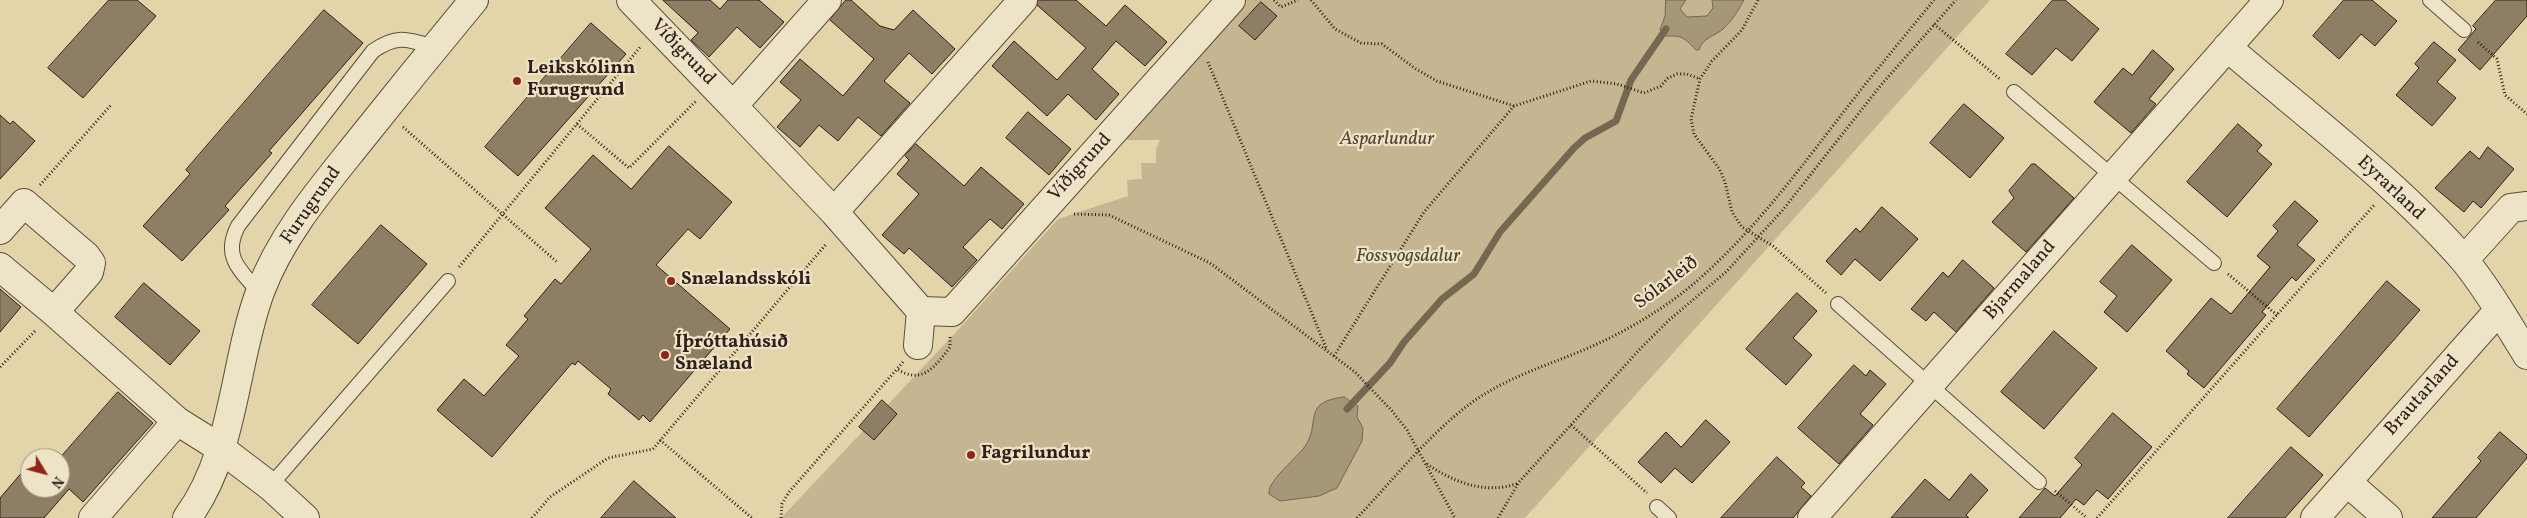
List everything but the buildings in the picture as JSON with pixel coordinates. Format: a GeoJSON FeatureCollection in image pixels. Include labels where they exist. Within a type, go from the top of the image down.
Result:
{"type":"FeatureCollection","features":[{"type":"Feature","properties":{"kind":"street","name":"Furugrund"},"geometry":{"type":"LineString","coordinates":[[187,518],[198,504],[220,448],[260,293],[294,225],[434,47],[474,0]]}},
{"type":"Feature","properties":{"kind":"street","name":"Víðigrund"},"geometry":{"type":"LineString","coordinates":[[631,0],[839,218],[921,311],[952,312],[1231,0]]}},
{"type":"Feature","properties":{"kind":"street"},"geometry":{"type":"LineString","coordinates":[[733,106],[827,0]]}},
{"type":"Feature","properties":{"kind":"street"},"geometry":{"type":"LineString","coordinates":[[839,218],[1023,0]]}},
{"type":"Feature","properties":{"kind":"street","name":"Bjarmaland"},"geometry":{"type":"LineString","coordinates":[[1812,518],[2269,0]]}},
{"type":"Feature","properties":{"kind":"street","name":"Eyrarland"},"geometry":{"type":"LineString","coordinates":[[2228,47],[2390,186],[2464,260],[2499,310],[2527,355]]}},
{"type":"Feature","properties":{"kind":"street"},"geometry":{"type":"LineString","coordinates":[[0,230],[24,204],[86,256],[91,263],[89,272],[54,312]]}},
{"type":"Feature","properties":{"kind":"street"},"geometry":{"type":"LineString","coordinates":[[2464,260],[2511,208],[2527,206]]}},
{"type":"Feature","properties":{"kind":"street"},"geometry":{"type":"LineString","coordinates":[[0,267],[54,312],[176,421],[220,448],[270,486],[305,518]]}},
{"type":"Feature","properties":{"kind":"street","name":"Brautarland"},"geometry":{"type":"LineString","coordinates":[[2315,518],[2499,310]]}},
{"type":"Feature","properties":{"kind":"street"},"geometry":{"type":"LineString","coordinates":[[918,345],[921,311]]}},
{"type":"Feature","properties":{"kind":"street"},"geometry":{"type":"LineString","coordinates":[[94,518],[176,421]]}},
{"type":"Feature","properties":{"kind":"street"},"geometry":{"type":"LineString","coordinates":[[2347,482],[2388,518]]}},
{"type":"Feature","properties":{"kind":"lane"},"geometry":{"type":"LineString","coordinates":[[2430,0],[2464,30]]}},
{"type":"Feature","properties":{"kind":"lane"},"geometry":{"type":"LineString","coordinates":[[260,293],[236,265],[232,254],[232,238],[238,226],[373,51],[384,44],[398,39],[410,40],[434,47]]}},
{"type":"Feature","properties":{"kind":"lane"},"geometry":{"type":"LineString","coordinates":[[2014,92],[2214,263]]}},
{"type":"Feature","properties":{"kind":"lane"},"geometry":{"type":"LineString","coordinates":[[270,486],[448,281]]}},
{"type":"Feature","properties":{"kind":"lane"},"geometry":{"type":"LineString","coordinates":[[1838,304],[2039,482]]}},
{"type":"Feature","properties":{"kind":"lane"},"geometry":{"type":"LineString","coordinates":[[1657,507],[1669,518]]}},
{"type":"Feature","properties":{"kind":"path"},"geometry":{"type":"LineString","coordinates":[[1274,0],[1281,7],[1298,0]]}},
{"type":"Feature","properties":{"kind":"path"},"geometry":{"type":"LineString","coordinates":[[1311,0],[1335,29],[1362,43],[1382,44],[1416,70],[1437,81],[1514,106]]}},
{"type":"Feature","properties":{"kind":"path"},"geometry":{"type":"LineString","coordinates":[[1758,0],[1742,30],[1712,61],[1700,78],[1691,118],[1694,134],[1720,170],[1725,182],[1732,212],[1746,232],[1773,246],[1838,304]]}},
{"type":"Feature","properties":{"kind":"path","name":"Sólarleið"},"geometry":{"type":"LineString","coordinates":[[1357,518],[1459,412],[1488,391],[1614,336],[1666,305],[1713,266],[1746,232],[1791,180],[1880,65],[1934,0]]}},
{"type":"Feature","properties":{"kind":"path","name":"Sólarleið"},"geometry":{"type":"LineString","coordinates":[[1498,518],[1519,482],[1654,334],[1726,272],[1758,238],[1802,188],[1881,85],[1956,0]]}},
{"type":"Feature","properties":{"kind":"path"},"geometry":{"type":"LineString","coordinates":[[1934,24],[2014,92]]}},
{"type":"Feature","properties":{"kind":"path"},"geometry":{"type":"LineString","coordinates":[[448,281],[657,27]]}},
{"type":"Feature","properties":{"kind":"path"},"geometry":{"type":"LineString","coordinates":[[2464,30],[2498,59],[2505,95],[2527,114]]}},
{"type":"Feature","properties":{"kind":"path"},"geometry":{"type":"LineString","coordinates":[[1196,40],[1203,49],[1327,352]]}},
{"type":"Feature","properties":{"kind":"path"},"geometry":{"type":"LineString","coordinates":[[1334,356],[1424,212],[1514,106],[1591,81],[1616,84],[1644,93],[1653,91],[1668,78],[1677,74],[1687,74],[1700,78]]}},
{"type":"Feature","properties":{"kind":"path"},"geometry":{"type":"LineString","coordinates":[[577,124],[629,168],[712,84]]}},
{"type":"Feature","properties":{"kind":"path"},"geometry":{"type":"LineString","coordinates":[[24,204],[111,105]]}},
{"type":"Feature","properties":{"kind":"path"},"geometry":{"type":"LineString","coordinates":[[384,110],[557,262]]}},
{"type":"Feature","properties":{"kind":"path"},"geometry":{"type":"LineString","coordinates":[[2103,518],[2098,516],[2377,201]]}},
{"type":"Feature","properties":{"kind":"path"},"geometry":{"type":"LineString","coordinates":[[1046,207],[1056,216],[1086,212],[1109,214],[1210,263],[1334,356],[1355,372],[1407,430],[1455,518]]}},
{"type":"Feature","properties":{"kind":"path"},"geometry":{"type":"LineString","coordinates":[[532,518],[550,497],[608,458],[653,449],[839,218]]}},
{"type":"Feature","properties":{"kind":"path"},"geometry":{"type":"LineString","coordinates":[[2214,263],[2277,315]]}},
{"type":"Feature","properties":{"kind":"path"},"geometry":{"type":"LineString","coordinates":[[0,368],[54,312]]}},
{"type":"Feature","properties":{"kind":"path"},"geometry":{"type":"LineString","coordinates":[[781,518],[782,504],[789,492],[897,369]]}},
{"type":"Feature","properties":{"kind":"path"},"geometry":{"type":"LineString","coordinates":[[1571,425],[1648,494],[1657,507]]}},
{"type":"Feature","properties":{"kind":"path"},"geometry":{"type":"LineString","coordinates":[[660,440],[752,518]]}},
{"type":"Feature","properties":{"kind":"path"},"geometry":{"type":"LineString","coordinates":[[1425,462],[1447,478],[1466,485],[1504,488],[1519,482]]}},
{"type":"Feature","properties":{"kind":"path"},"geometry":{"type":"LineString","coordinates":[[2039,482],[2043,480],[2087,518]]}},
{"type":"Feature","properties":{"kind":"green space","name":"Fossvogsdalur"},"geometry":{"type":"Polygon","coordinates":[[[1232,0],[1990,0],[1525,518],[781,518],[959,329],[1058,219],[1128,196],[1127,180],[1142,179],[1141,163],[1156,163],[1156,149],[1160,140],[1125,140],[1195,40],[1232,0]]]}},
{"type":"Feature","properties":{"kind":"shaded area"},"geometry":{"type":"Polygon","coordinates":[[[1666,0],[1686,0],[1680,9],[1687,17],[1707,16],[1713,8],[1712,0],[1744,0],[1735,16],[1726,26],[1706,40],[1699,50],[1696,50],[1681,37],[1663,36],[1660,30],[1665,16],[1666,0]]]}},
{"type":"Feature","properties":{"kind":"shaded area"},"geometry":{"type":"Polygon","coordinates":[[[1344,397],[1358,406],[1357,417],[1363,428],[1362,441],[1337,488],[1319,496],[1280,501],[1269,494],[1272,483],[1309,440],[1317,409],[1321,404],[1330,400],[1344,397]]]}},
{"type":"Feature","properties":{"kind":"waterway"},"geometry":{"type":"LineString","coordinates":[[1347,409],[1390,363],[1404,342],[1442,299],[1474,274],[1500,232],[1574,148],[1585,138],[1616,121],[1631,80],[1666,29]]}},
{"type":"Feature","properties":{"kind":"place","name":"Leikskólinn Furugrund"},"geometry":{"type":"Point","coordinates":[517,81]}},
{"type":"Feature","properties":{"kind":"place","name":"Snælandsskóli"},"geometry":{"type":"Point","coordinates":[671,281]}},
{"type":"Feature","properties":{"kind":"place","name":"Íþróttahúsið Snæland"},"geometry":{"type":"Point","coordinates":[665,355]}},
{"type":"Feature","properties":{"kind":"place","name":"Fagrilundur"},"geometry":{"type":"Point","coordinates":[971,455]}},
{"type":"Feature","properties":{"kind":"park label","name":"Asparlundur"},"geometry":{"type":"Point","coordinates":[1387,141]}}]}
